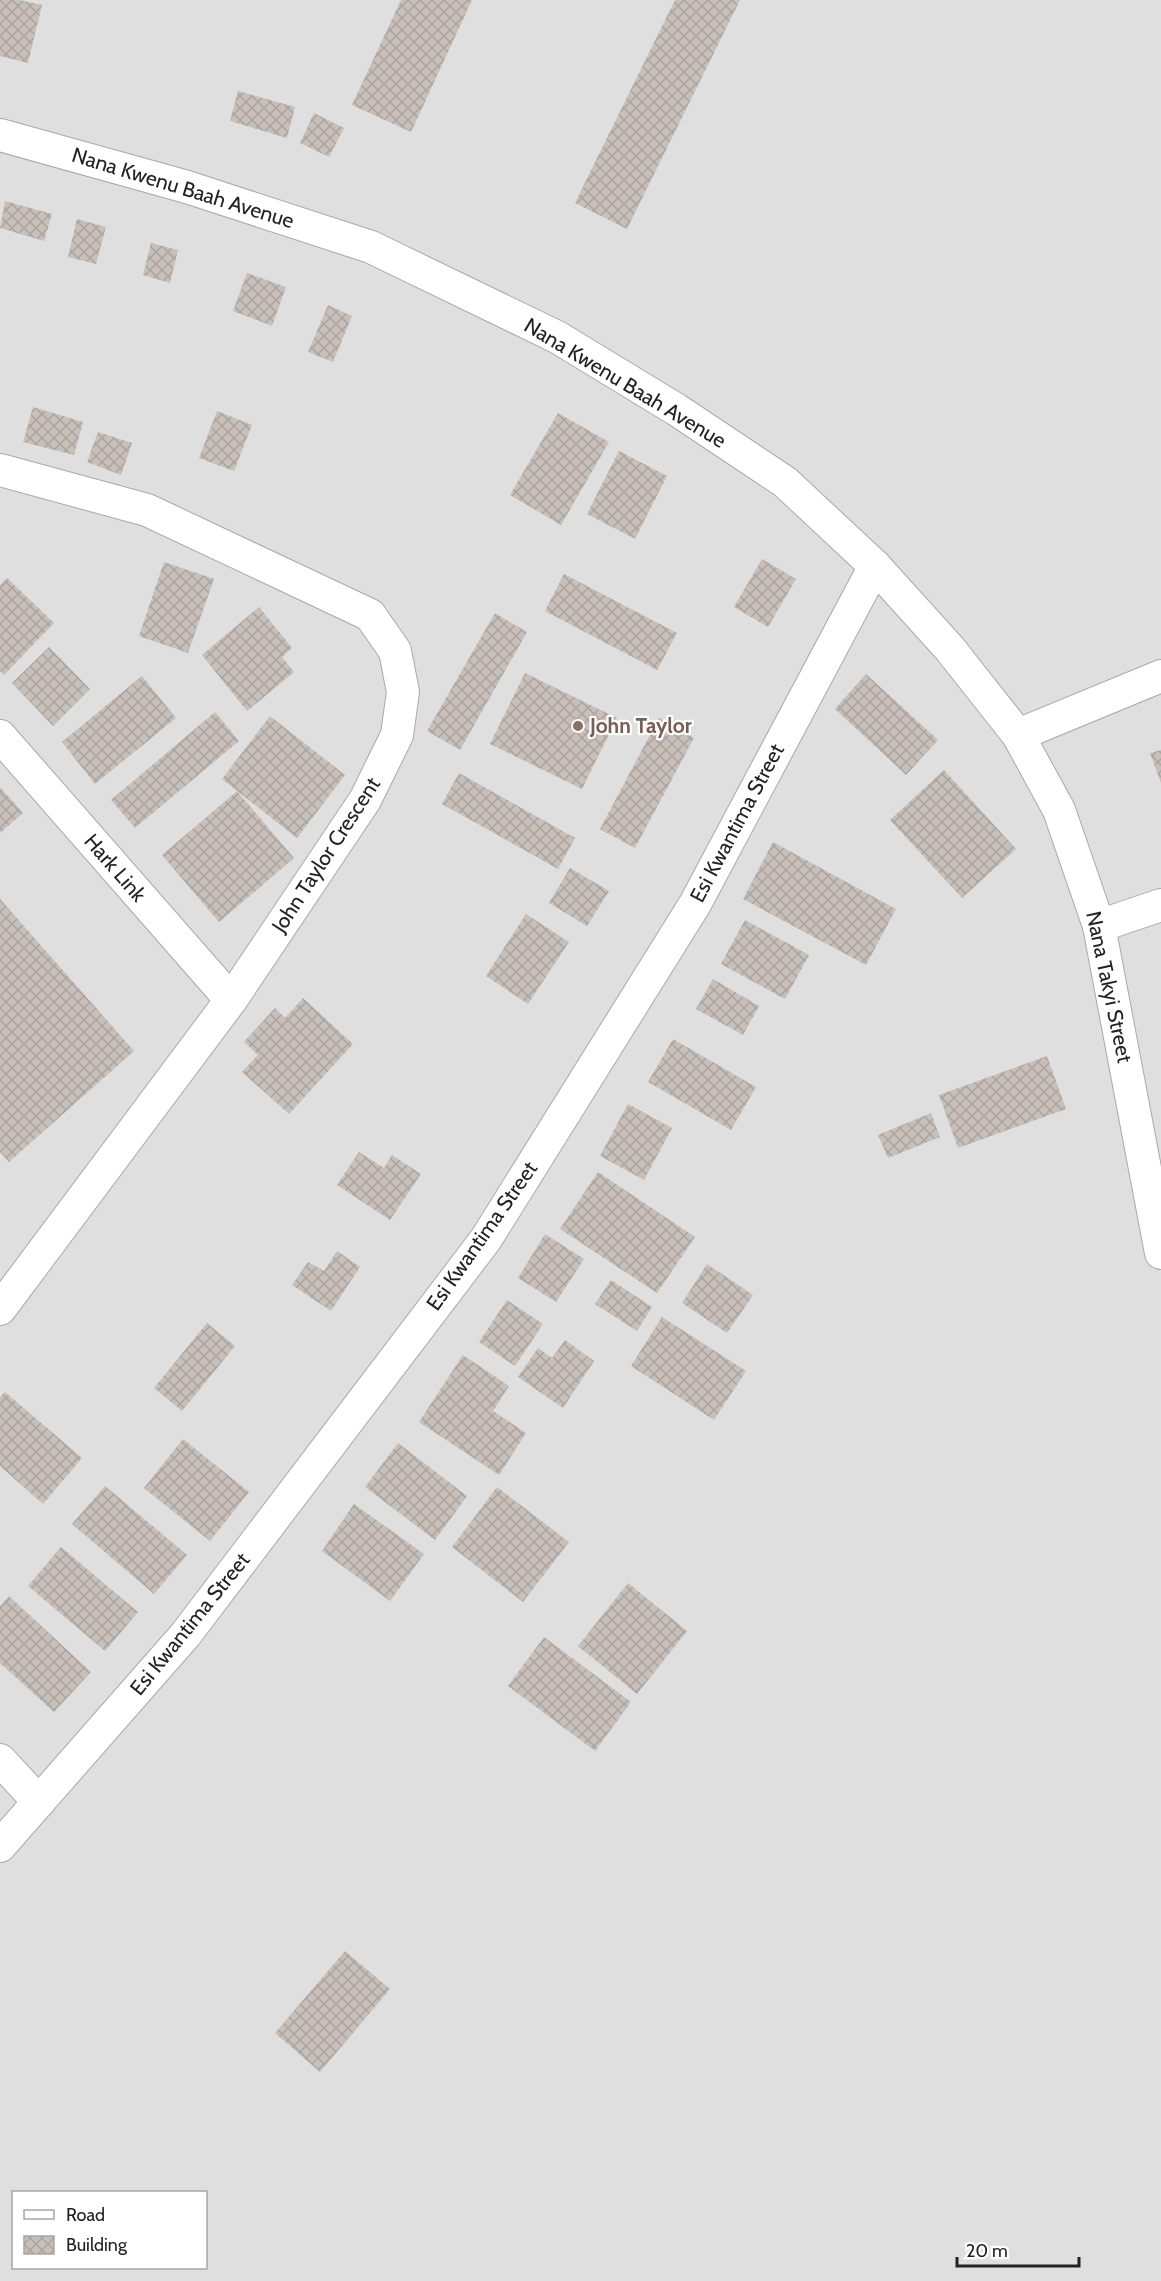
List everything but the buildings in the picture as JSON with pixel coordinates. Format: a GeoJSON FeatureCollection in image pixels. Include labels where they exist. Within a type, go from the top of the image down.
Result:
{"type":"FeatureCollection","features":[{"type":"Feature","properties":{"kind":"street","name":"Nana Kwenu Baah Avenue"},"geometry":{"type":"LineString","coordinates":[[0,135],[187,187],[371,247],[546,332],[677,410],[785,482],[875,566],[950,649],[1018,735]]}},
{"type":"Feature","properties":{"kind":"street","name":"John Taylor Crescent"},"geometry":{"type":"LineString","coordinates":[[0,470],[147,510],[370,615],[395,651],[403,692],[397,735],[365,800],[231,1000],[3,1298]]}},
{"type":"Feature","properties":{"kind":"street","name":"Esi Kwantima Street"},"geometry":{"type":"LineString","coordinates":[[0,1846],[186,1634],[486,1239],[695,904],[875,566]]}},
{"type":"Feature","properties":{"kind":"street"},"geometry":{"type":"LineString","coordinates":[[1018,735],[1161,676]]}},
{"type":"Feature","properties":{"kind":"street","name":"Nana Takyi Street"},"geometry":{"type":"LineString","coordinates":[[1018,735],[1059,810],[1099,926],[1161,1253]]}},
{"type":"Feature","properties":{"kind":"street","name":"Hark Link"},"geometry":{"type":"LineString","coordinates":[[0,736],[231,1000]]}},
{"type":"Feature","properties":{"kind":"street"},"geometry":{"type":"LineString","coordinates":[[1099,926],[1161,905]]}},
{"type":"Feature","properties":{"kind":"street"},"geometry":{"type":"LineString","coordinates":[[0,1760],[39,1802]]}},
{"type":"Feature","properties":{"kind":"shaded area"},"geometry":{"type":"Polygon","coordinates":[[[0,0],[1161,0],[1161,2281],[0,2281],[0,0]]]}},
{"type":"Feature","properties":{"kind":"place","name":"John Taylor"},"geometry":{"type":"Point","coordinates":[578,726]}}]}
